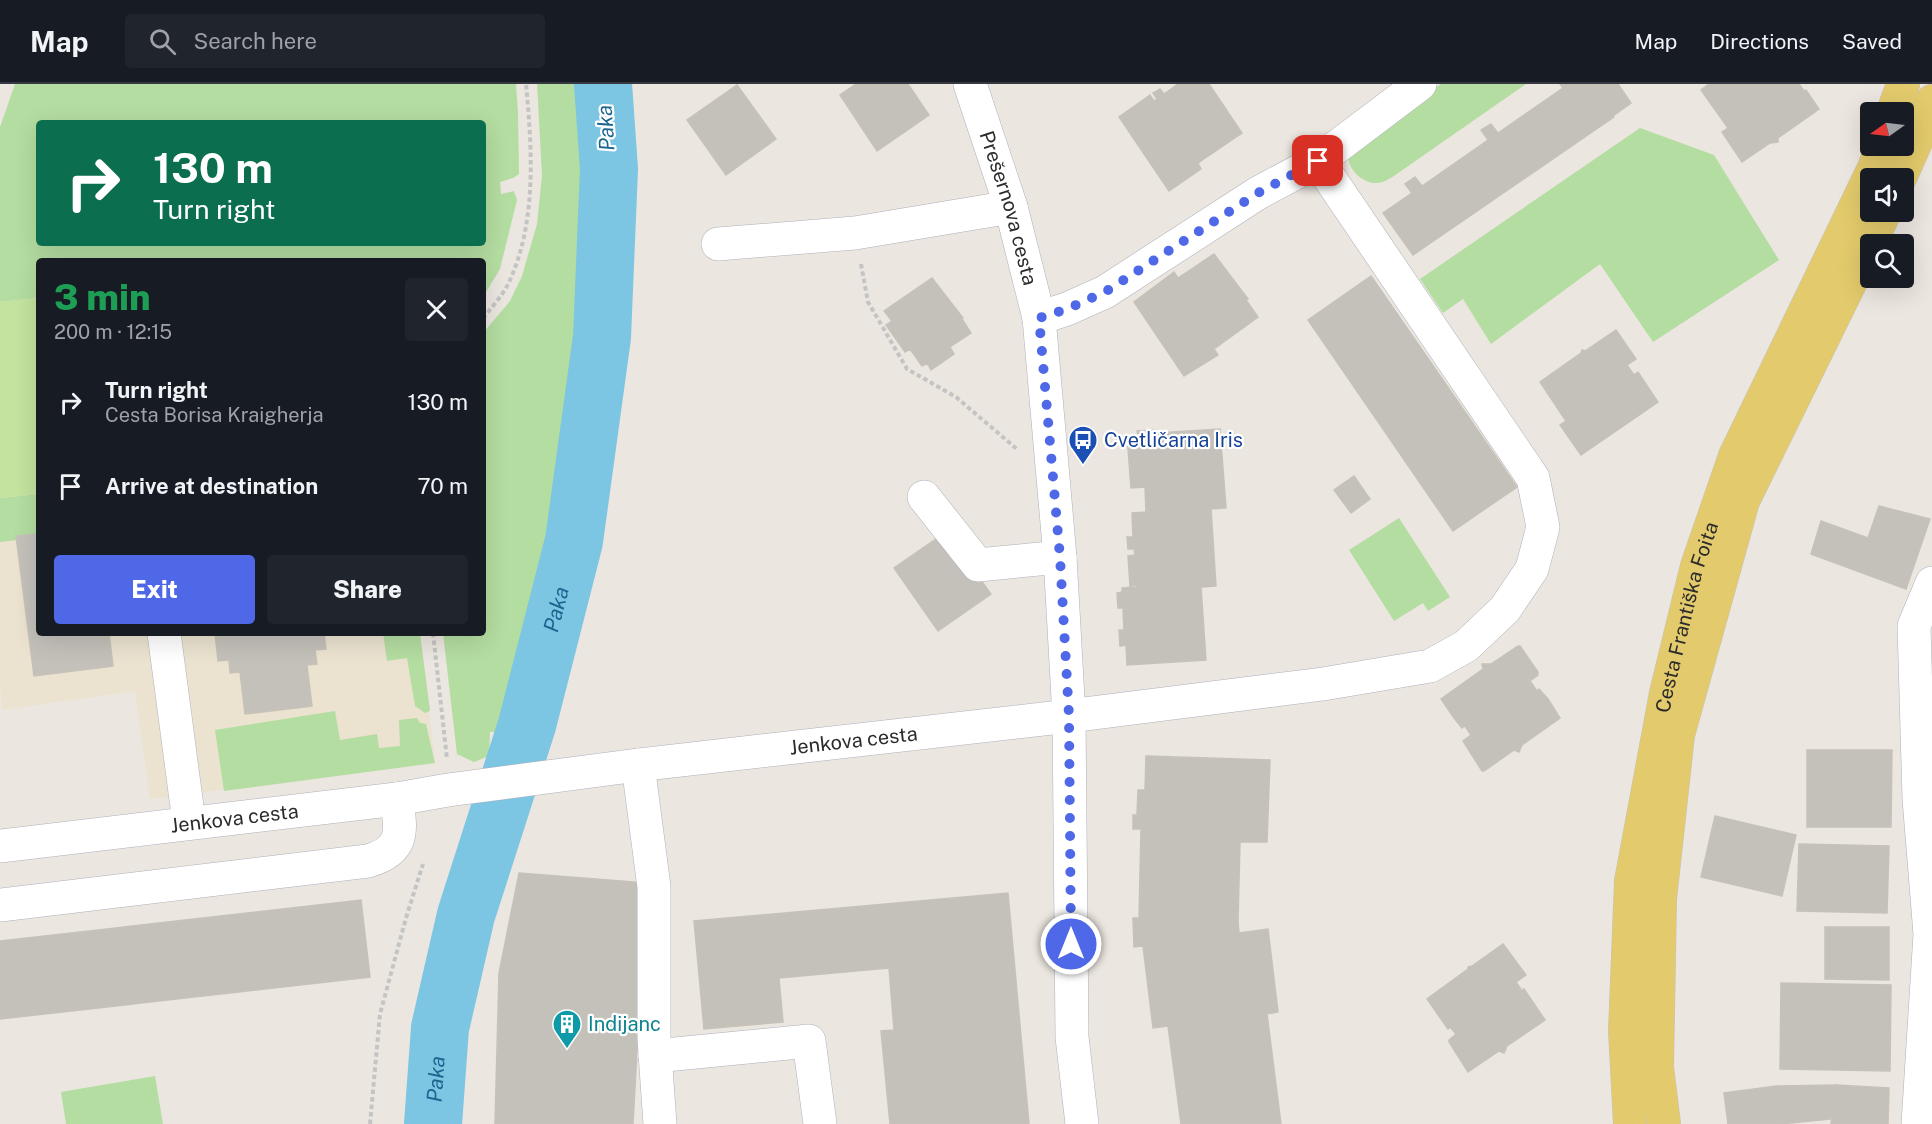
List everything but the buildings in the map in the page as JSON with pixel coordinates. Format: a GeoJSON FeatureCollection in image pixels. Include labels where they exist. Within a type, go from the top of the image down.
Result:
{"type":"FeatureCollection","features":[{"type":"Feature","properties":{"kind":"main road"},"geometry":{"type":"LineString","coordinates":[[1897,102],[1903,84]]}},
{"type":"Feature","properties":{"kind":"main road"},"geometry":{"type":"LineString","coordinates":[[1904,168],[1932,101]]}},
{"type":"Feature","properties":{"kind":"main road","name":"Cesta Františka Foita"},"geometry":{"type":"LineString","coordinates":[[1630,1124],[1625,1031],[1631,881],[1666,693],[1697,567],[1735,456],[1878,156]]}},
{"type":"Feature","properties":{"kind":"main road","name":"Cesta Františka Foita"},"geometry":{"type":"LineString","coordinates":[[1664,1124],[1657,1067],[1660,899],[1678,735],[1743,501],[1880,222]]}},
{"type":"Feature","properties":{"kind":"street","name":"Prešernova cesta"},"geometry":{"type":"LineString","coordinates":[[969,84],[1011,207],[1039,318],[1060,557],[1069,716],[1072,1037],[1082,1124]]}},
{"type":"Feature","properties":{"kind":"street"},"geometry":{"type":"LineString","coordinates":[[1039,318],[1067,309],[1105,292],[1258,193],[1318,161],[1420,84]]}},
{"type":"Feature","properties":{"kind":"street","name":"Jenkova cesta"},"geometry":{"type":"LineString","coordinates":[[0,846],[397,799],[468,787],[638,765],[1069,716],[1323,684],[1430,666],[1466,646],[1505,609],[1532,569],[1543,527],[1533,478],[1318,161]]}},
{"type":"Feature","properties":{"kind":"street"},"geometry":{"type":"LineString","coordinates":[[718,244],[855,233],[1011,207]]}},
{"type":"Feature","properties":{"kind":"street"},"geometry":{"type":"LineString","coordinates":[[924,497],[978,565],[1060,557]]}},
{"type":"Feature","properties":{"kind":"street"},"geometry":{"type":"LineString","coordinates":[[1918,1124],[1931,934],[1918,799],[1914,626],[1932,583]]}},
{"type":"Feature","properties":{"kind":"street"},"geometry":{"type":"LineString","coordinates":[[165,636],[189,822]]}},
{"type":"Feature","properties":{"kind":"street"},"geometry":{"type":"LineString","coordinates":[[638,765],[654,887],[655,1056],[660,1124]]}},
{"type":"Feature","properties":{"kind":"street"},"geometry":{"type":"LineString","coordinates":[[0,905],[368,861],[385,856],[397,844],[400,823],[397,799]]}},
{"type":"Feature","properties":{"kind":"street"},"geometry":{"type":"LineString","coordinates":[[655,1056],[809,1041],[820,1124]]}},
{"type":"Feature","properties":{"kind":"path"},"geometry":{"type":"LineString","coordinates":[[486,314],[509,281],[525,233],[530,187],[529,113],[526,84]]}},
{"type":"Feature","properties":{"kind":"path"},"geometry":{"type":"LineString","coordinates":[[855,233],[868,302],[907,369],[956,397],[1023,455],[1052,457]]}},
{"type":"Feature","properties":{"kind":"path"},"geometry":{"type":"LineString","coordinates":[[433,636],[447,760]]}},
{"type":"Feature","properties":{"kind":"path"},"geometry":{"type":"LineString","coordinates":[[370,1124],[380,1014],[406,918],[427,854]]}},
{"type":"Feature","properties":{"kind":"shaded area"},"geometry":{"type":"Polygon","coordinates":[[[36,298],[36,636],[420,636],[435,763],[150,799],[135,691],[2,710],[0,683],[0,302],[36,298]]]}},
{"type":"Feature","properties":{"kind":"green space"},"geometry":{"type":"Polygon","coordinates":[[[15,84],[516,84],[519,174],[500,182],[501,194],[514,191],[517,200],[500,269],[486,292],[486,258],[36,258],[36,298],[0,302],[0,127],[15,84]]]}},
{"type":"Feature","properties":{"kind":"green space"},"geometry":{"type":"Polygon","coordinates":[[[537,84],[590,84],[593,96],[591,197],[581,373],[563,520],[538,635],[508,732],[490,732],[489,756],[474,762],[457,754],[443,636],[486,636],[486,329],[510,301],[522,276],[537,224],[542,175],[537,84]]]}},
{"type":"Feature","properties":{"kind":"green space"},"geometry":{"type":"Polygon","coordinates":[[[1441,84],[1526,84],[1391,178],[1372,183],[1359,176],[1352,169],[1349,160],[1352,148],[1357,142],[1441,84]]]}},
{"type":"Feature","properties":{"kind":"green space"},"geometry":{"type":"Polygon","coordinates":[[[1640,128],[1714,155],[1779,260],[1653,342],[1600,264],[1491,344],[1463,299],[1443,313],[1420,279],[1640,128]]]}},
{"type":"Feature","properties":{"kind":"green space"},"geometry":{"type":"Polygon","coordinates":[[[36,298],[36,494],[0,498],[0,302],[36,298]]]}},
{"type":"Feature","properties":{"kind":"green space"},"geometry":{"type":"Polygon","coordinates":[[[36,494],[36,534],[17,536],[17,540],[0,542],[0,498],[36,494]]]}},
{"type":"Feature","properties":{"kind":"green space"},"geometry":{"type":"Polygon","coordinates":[[[1399,518],[1450,597],[1428,611],[1423,603],[1394,621],[1349,550],[1399,518]]]}},
{"type":"Feature","properties":{"kind":"green space"},"geometry":{"type":"Polygon","coordinates":[[[383,636],[420,636],[430,711],[425,713],[415,706],[407,658],[387,661],[383,636]]]}},
{"type":"Feature","properties":{"kind":"green space"},"geometry":{"type":"Polygon","coordinates":[[[335,711],[340,740],[377,734],[379,748],[400,746],[399,720],[417,718],[420,723],[426,724],[435,763],[224,791],[215,730],[335,711]]]}},
{"type":"Feature","properties":{"kind":"green space"},"geometry":{"type":"Polygon","coordinates":[[[155,1076],[163,1124],[66,1124],[61,1092],[155,1076]]]}},
{"type":"Feature","properties":{"kind":"waterway","name":"Paka"},"geometry":{"type":"LineString","coordinates":[[433,1124],[440,1028],[466,915],[527,725],[574,541],[602,337],[609,169],[603,84]]}},
{"type":"Feature","properties":{"kind":"place","name":"Cvetličarna Iris"},"geometry":{"type":"Point","coordinates":[1083,466]}},
{"type":"Feature","properties":{"kind":"place","name":"Indijanc"},"geometry":{"type":"Point","coordinates":[567,1050]}},
{"type":"Feature","properties":{"kind":"route"},"geometry":{"type":"LineString","coordinates":[[1071,944],[1069,716],[1060,557],[1039,318],[1067,309],[1105,292],[1258,193],[1318,161]]}}]}
